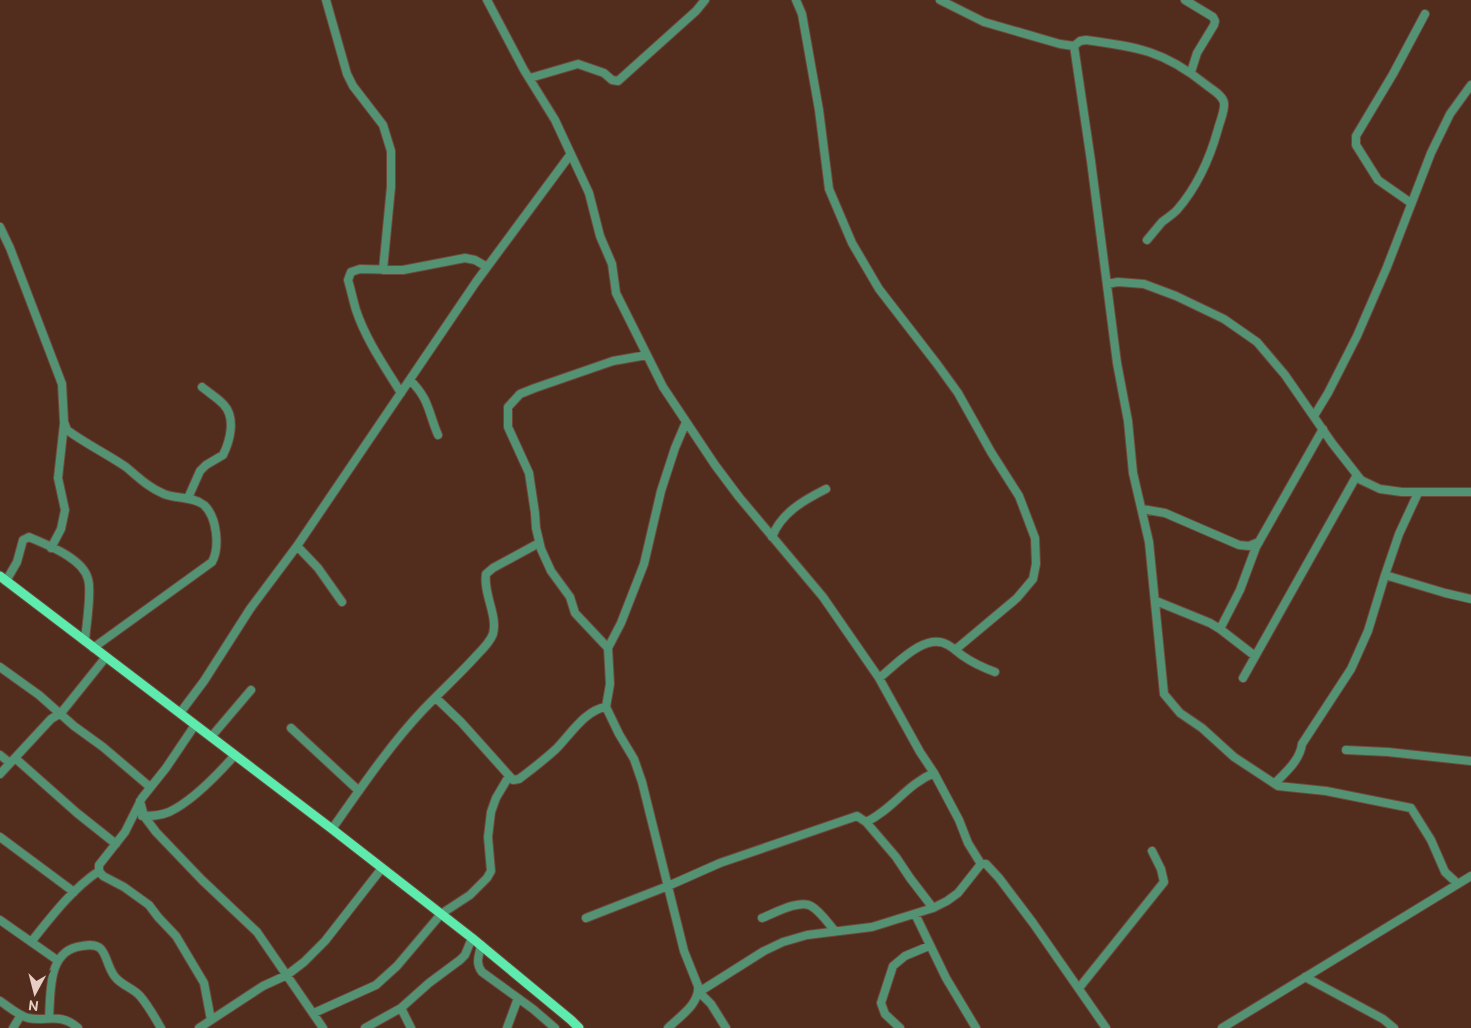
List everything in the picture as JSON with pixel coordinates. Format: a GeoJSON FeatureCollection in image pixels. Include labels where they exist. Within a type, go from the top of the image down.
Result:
{"type":"FeatureCollection","features":[{"type":"Feature","properties":{"kind":"main road"},"geometry":{"type":"LineString","coordinates":[[3,581],[332,829],[481,945],[571,1020],[578,1028]]}},
{"type":"Feature","properties":{"kind":"street"},"geometry":{"type":"LineString","coordinates":[[326,0],[347,74],[353,86],[382,124],[391,150],[391,187],[383,270]]}},
{"type":"Feature","properties":{"kind":"street"},"geometry":{"type":"LineString","coordinates":[[487,0],[555,120],[589,193],[600,236],[612,264],[616,293],[663,387],[739,497],[823,597],[879,678],[920,752],[934,773],[959,820],[968,843],[981,864]]}},
{"type":"Feature","properties":{"kind":"street"},"geometry":{"type":"LineString","coordinates":[[530,78],[578,64],[604,73],[612,80],[618,81],[696,11],[705,0]]}},
{"type":"Feature","properties":{"kind":"street"},"geometry":{"type":"LineString","coordinates":[[796,0],[804,24],[819,110],[829,189],[852,243],[879,289],[958,393],[1018,496],[1036,538],[1036,564],[1033,579],[1017,598],[955,650]]}},
{"type":"Feature","properties":{"kind":"street"},"geometry":{"type":"LineString","coordinates":[[940,0],[984,22],[1047,41],[1074,46]]}},
{"type":"Feature","properties":{"kind":"street"},"geometry":{"type":"LineString","coordinates":[[1185,0],[1214,17],[1215,21],[1197,53],[1191,72]]}},
{"type":"Feature","properties":{"kind":"street"},"geometry":{"type":"LineString","coordinates":[[1411,203],[1378,180],[1356,145],[1356,136],[1393,74],[1425,14]]}},
{"type":"Feature","properties":{"kind":"street"},"geometry":{"type":"LineString","coordinates":[[1074,46],[1080,41],[1086,40],[1132,46],[1149,51],[1176,62],[1191,72],[1220,96],[1224,102],[1223,113],[1215,140],[1193,190],[1148,240]]}},
{"type":"Feature","properties":{"kind":"street"},"geometry":{"type":"LineString","coordinates":[[1074,46],[1117,363],[1128,421],[1134,473],[1149,542],[1164,694],[1180,714],[1202,728],[1234,757],[1275,784],[1295,789],[1326,791],[1411,808],[1431,840],[1445,872],[1458,884]]}},
{"type":"Feature","properties":{"kind":"street"},"geometry":{"type":"LineString","coordinates":[[1314,416],[1328,394],[1357,336],[1387,267],[1431,153],[1450,114],[1471,85]]}},
{"type":"Feature","properties":{"kind":"street"},"geometry":{"type":"LineString","coordinates":[[180,713],[204,681],[250,609],[297,546],[487,267],[570,155]]}},
{"type":"Feature","properties":{"kind":"street"},"geometry":{"type":"LineString","coordinates":[[0,227],[10,248],[62,384],[64,422],[58,478],[65,510],[61,529],[51,548]]}},
{"type":"Feature","properties":{"kind":"street"},"geometry":{"type":"LineString","coordinates":[[401,393],[375,350],[356,311],[348,280],[351,272],[360,269],[419,268],[465,258],[475,260],[487,267]]}},
{"type":"Feature","properties":{"kind":"street"},"geometry":{"type":"LineString","coordinates":[[1107,284],[1118,282],[1144,284],[1176,296],[1224,319],[1257,342],[1268,354],[1361,480],[1380,489],[1418,493],[1471,492]]}},
{"type":"Feature","properties":{"kind":"street"},"geometry":{"type":"LineString","coordinates":[[608,648],[575,613],[570,597],[551,571],[539,543],[529,472],[508,427],[508,407],[520,394],[535,388],[613,361],[647,355]]}},
{"type":"Feature","properties":{"kind":"street"},"geometry":{"type":"LineString","coordinates":[[410,380],[424,396],[438,435]]}},
{"type":"Feature","properties":{"kind":"street"},"geometry":{"type":"LineString","coordinates":[[188,498],[200,471],[223,455],[230,435],[229,413],[225,406],[202,387]]}},
{"type":"Feature","properties":{"kind":"street"},"geometry":{"type":"LineString","coordinates":[[64,422],[67,430],[126,468],[144,483],[164,494],[188,498],[202,503],[210,511],[218,545],[217,554],[212,562],[94,648]]}},
{"type":"Feature","properties":{"kind":"street"},"geometry":{"type":"LineString","coordinates":[[686,422],[661,491],[644,564],[621,623],[608,648],[610,677],[606,707],[634,759],[684,951],[699,992],[711,1004],[726,1028]]}},
{"type":"Feature","properties":{"kind":"street"},"geometry":{"type":"LineString","coordinates":[[1220,629],[1240,590],[1258,542],[1287,495],[1322,429]]}},
{"type":"Feature","properties":{"kind":"street"},"geometry":{"type":"LineString","coordinates":[[1243,678],[1356,475]]}},
{"type":"Feature","properties":{"kind":"street"},"geometry":{"type":"LineString","coordinates":[[772,537],[776,525],[791,510],[826,489]]}},
{"type":"Feature","properties":{"kind":"street"},"geometry":{"type":"LineString","coordinates":[[1275,784],[1301,752],[1302,744],[1351,669],[1368,631],[1399,534],[1418,493]]}},
{"type":"Feature","properties":{"kind":"street"},"geometry":{"type":"LineString","coordinates":[[1142,509],[1165,513],[1239,545],[1249,546],[1258,542]]}},
{"type":"Feature","properties":{"kind":"street"},"geometry":{"type":"LineString","coordinates":[[3,581],[17,562],[23,540],[29,537],[77,562],[84,570],[88,579],[85,642]]}},
{"type":"Feature","properties":{"kind":"street"},"geometry":{"type":"LineString","coordinates":[[332,829],[377,766],[423,710],[490,641],[494,623],[485,586],[486,574],[493,568],[539,543]]}},
{"type":"Feature","properties":{"kind":"street"},"geometry":{"type":"LineString","coordinates":[[297,546],[318,568],[342,602]]}},
{"type":"Feature","properties":{"kind":"street"},"geometry":{"type":"LineString","coordinates":[[1385,575],[1471,599]]}},
{"type":"Feature","properties":{"kind":"street"},"geometry":{"type":"LineString","coordinates":[[1156,601],[1210,622],[1255,656]]}},
{"type":"Feature","properties":{"kind":"street"},"geometry":{"type":"LineString","coordinates":[[879,678],[914,650],[930,642],[943,643],[972,662],[994,672]]}},
{"type":"Feature","properties":{"kind":"street"},"geometry":{"type":"LineString","coordinates":[[0,774],[51,719],[61,713],[106,657]]}},
{"type":"Feature","properties":{"kind":"street"},"geometry":{"type":"LineString","coordinates":[[0,667],[40,695],[74,726],[103,747],[150,788]]}},
{"type":"Feature","properties":{"kind":"street"},"geometry":{"type":"LineString","coordinates":[[211,737],[251,690]]}},
{"type":"Feature","properties":{"kind":"street"},"geometry":{"type":"LineString","coordinates":[[436,698],[461,722],[513,780],[519,779],[556,749],[590,714],[606,707]]}},
{"type":"Feature","properties":{"kind":"street"},"geometry":{"type":"LineString","coordinates":[[195,725],[166,768],[140,801],[116,844],[99,866],[99,871],[103,876],[129,890],[149,905],[176,936],[204,983],[211,1020]]}},
{"type":"Feature","properties":{"kind":"street"},"geometry":{"type":"LineString","coordinates":[[291,728],[359,791]]}},
{"type":"Feature","properties":{"kind":"street"},"geometry":{"type":"LineString","coordinates":[[1346,750],[1388,752],[1471,761]]}},
{"type":"Feature","properties":{"kind":"street"},"geometry":{"type":"LineString","coordinates":[[0,755],[12,760],[116,844]]}},
{"type":"Feature","properties":{"kind":"street"},"geometry":{"type":"LineString","coordinates":[[133,816],[156,816],[178,807],[235,755]]}},
{"type":"Feature","properties":{"kind":"street"},"geometry":{"type":"LineString","coordinates":[[866,822],[885,811],[921,778],[934,773]]}},
{"type":"Feature","properties":{"kind":"street"},"geometry":{"type":"LineString","coordinates":[[314,1013],[376,985],[384,979],[425,935],[441,914],[470,895],[488,878],[491,871],[488,838],[491,812],[496,798],[509,776]]}},
{"type":"Feature","properties":{"kind":"street"},"geometry":{"type":"LineString","coordinates":[[140,801],[144,816],[156,832],[202,880],[257,932],[314,1013],[322,1028]]}},
{"type":"Feature","properties":{"kind":"street"},"geometry":{"type":"LineString","coordinates":[[586,918],[668,886],[720,863],[858,816],[866,822],[896,857],[933,908]]}},
{"type":"Feature","properties":{"kind":"street"},"geometry":{"type":"LineString","coordinates":[[0,837],[74,892]]}},
{"type":"Feature","properties":{"kind":"street"},"geometry":{"type":"LineString","coordinates":[[1079,988],[1164,882],[1161,869],[1152,851]]}},
{"type":"Feature","properties":{"kind":"street"},"geometry":{"type":"LineString","coordinates":[[668,1028],[690,1007],[699,992],[770,948],[807,936],[872,927],[933,908],[948,901],[958,893],[981,864]]}},
{"type":"Feature","properties":{"kind":"street"},"geometry":{"type":"LineString","coordinates":[[981,864],[986,864],[999,878],[1106,1028]]}},
{"type":"Feature","properties":{"kind":"street"},"geometry":{"type":"LineString","coordinates":[[199,1028],[263,986],[287,975],[304,962],[325,941],[382,868]]}},
{"type":"Feature","properties":{"kind":"street"},"geometry":{"type":"LineString","coordinates":[[31,942],[74,892],[99,871]]}},
{"type":"Feature","properties":{"kind":"street"},"geometry":{"type":"LineString","coordinates":[[1222,1028],[1471,876]]}},
{"type":"Feature","properties":{"kind":"street"},"geometry":{"type":"LineString","coordinates":[[762,918],[798,904],[806,904],[824,918],[835,931]]}},
{"type":"Feature","properties":{"kind":"street"},"geometry":{"type":"LineString","coordinates":[[915,914],[929,946],[976,1028]]}},
{"type":"Feature","properties":{"kind":"street"},"geometry":{"type":"LineString","coordinates":[[0,920],[56,960]]}},
{"type":"Feature","properties":{"kind":"street"},"geometry":{"type":"LineString","coordinates":[[365,1028],[401,1008],[460,960],[465,955],[472,938]]}},
{"type":"Feature","properties":{"kind":"street"},"geometry":{"type":"LineString","coordinates":[[49,1018],[51,982],[56,960],[68,950],[79,946],[94,945],[101,949],[112,974],[121,984],[132,989],[140,996],[161,1028]]}},
{"type":"Feature","properties":{"kind":"street"},"geometry":{"type":"LineString","coordinates":[[481,945],[478,966],[482,972],[534,1009],[555,1028]]}},
{"type":"Feature","properties":{"kind":"street"},"geometry":{"type":"LineString","coordinates":[[900,1028],[885,1014],[881,1002],[893,966],[906,956],[929,946]]}},
{"type":"Feature","properties":{"kind":"street"},"geometry":{"type":"LineString","coordinates":[[1306,977],[1382,1019],[1394,1028]]}},
{"type":"Feature","properties":{"kind":"street"},"geometry":{"type":"LineString","coordinates":[[507,1028],[518,998]]}},
{"type":"Feature","properties":{"kind":"street"},"geometry":{"type":"LineString","coordinates":[[0,1001],[29,1018],[60,1018],[74,1024],[78,1028]]}},
{"type":"Feature","properties":{"kind":"street"},"geometry":{"type":"LineString","coordinates":[[401,1008],[411,1028]]}},
{"type":"Feature","properties":{"kind":"street"},"geometry":{"type":"LineString","coordinates":[[13,1028],[21,1015]]}}]}
